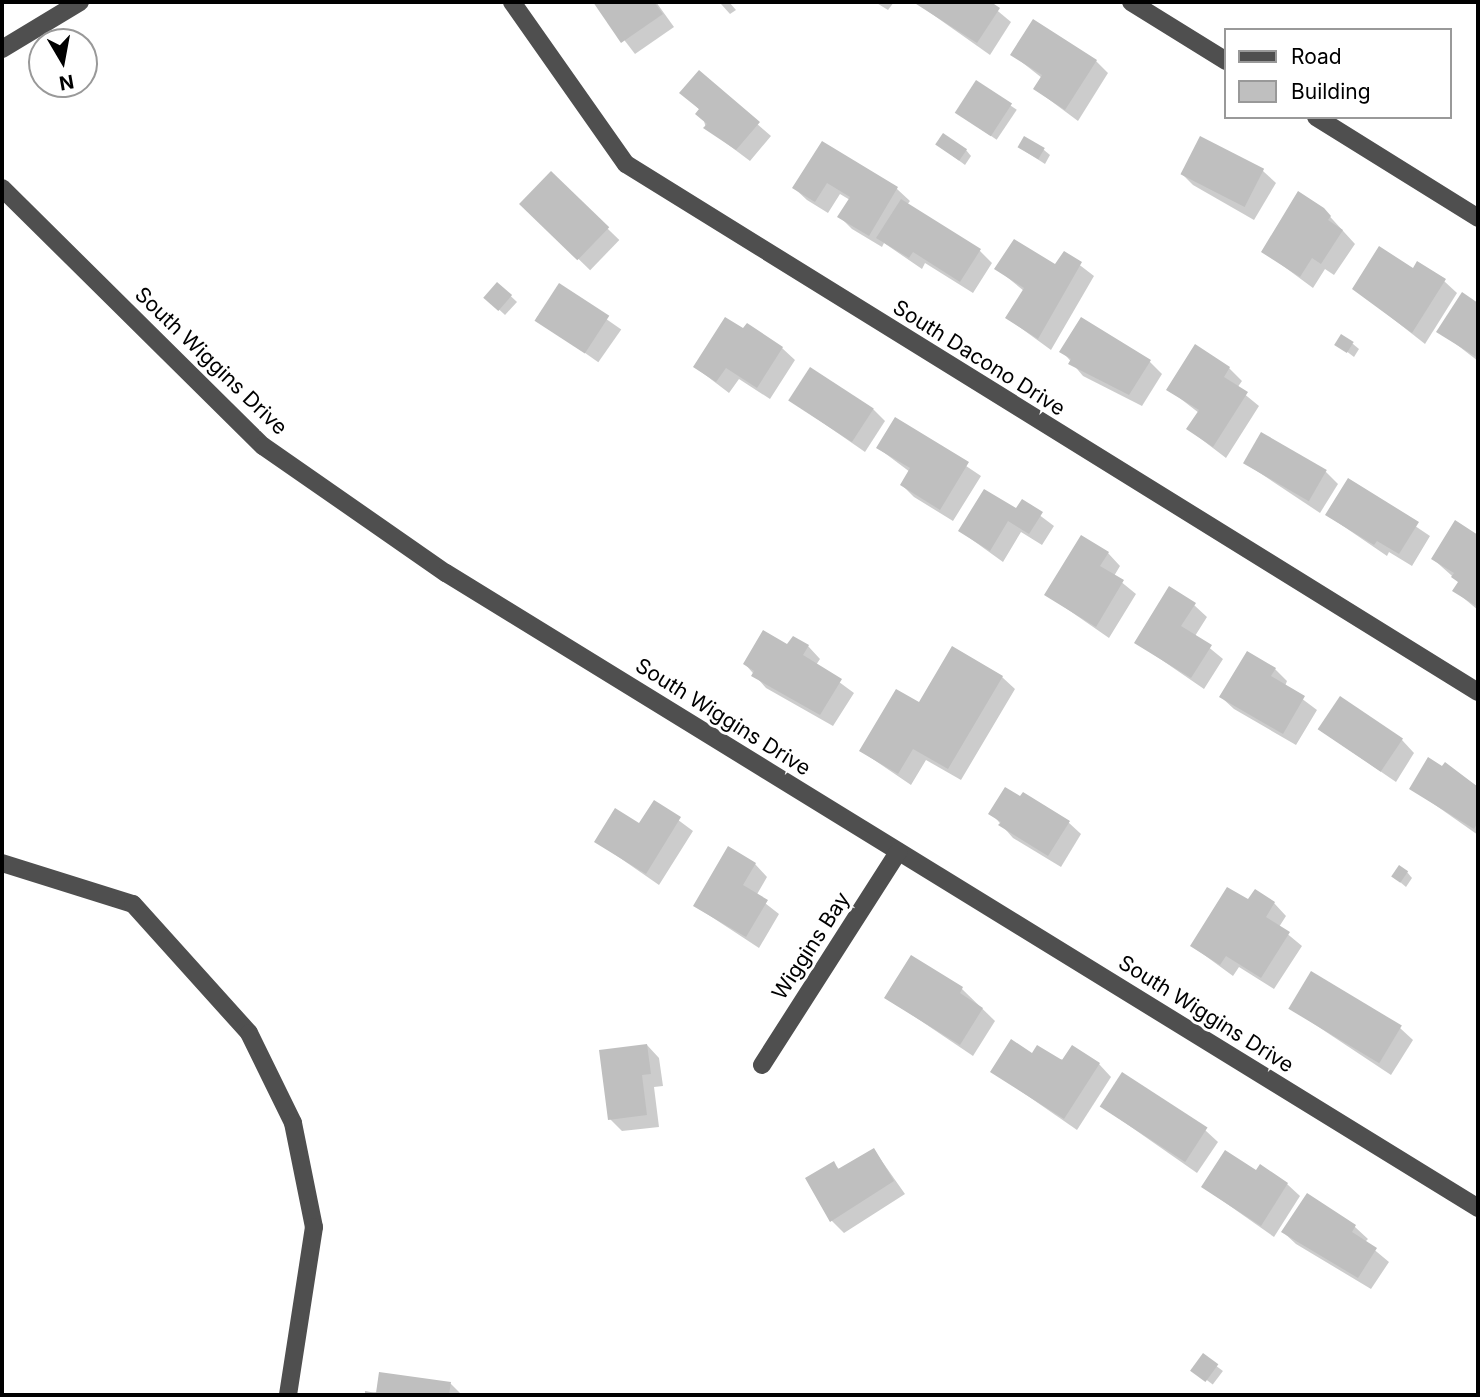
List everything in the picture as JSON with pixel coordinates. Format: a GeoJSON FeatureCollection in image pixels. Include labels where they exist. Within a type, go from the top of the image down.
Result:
{"type":"FeatureCollection","features":[{"type":"Feature","properties":{"kind":"street"},"geometry":{"type":"LineString","coordinates":[[2,48],[80,2]]}},
{"type":"Feature","properties":{"kind":"street","name":"South Dacono Drive"},"geometry":{"type":"LineString","coordinates":[[512,2],[626,164],[1478,692]]}},
{"type":"Feature","properties":{"kind":"street"},"geometry":{"type":"LineString","coordinates":[[1131,2],[1224,60]]}},
{"type":"Feature","properties":{"kind":"street"},"geometry":{"type":"LineString","coordinates":[[1319,119],[1478,218]]}},
{"type":"Feature","properties":{"kind":"street","name":"South Wiggins Drive"},"geometry":{"type":"LineString","coordinates":[[2,188],[263,446],[446,573],[1478,1208]]}},
{"type":"Feature","properties":{"kind":"street","name":"Wiggins Bay"},"geometry":{"type":"LineString","coordinates":[[762,1065],[898,852]]}},
{"type":"Feature","properties":{"kind":"street"},"geometry":{"type":"LineString","coordinates":[[2,863],[133,905],[249,1032],[293,1123],[314,1227],[288,1395]]}},
{"type":"Feature","properties":{"kind":"building"},"geometry":{"type":"Polygon","coordinates":[[[593,2],[654,2],[663,14],[621,43],[593,2]]]}},
{"type":"Feature","properties":{"kind":"building"},"geometry":{"type":"Polygon","coordinates":[[[913,2],[991,2],[1000,8],[977,43],[913,2]]]}},
{"type":"Feature","properties":{"kind":"building"},"geometry":{"type":"Polygon","coordinates":[[[1033,19],[1097,60],[1065,110],[1033,89],[1042,75],[1010,55],[1033,19]]]}},
{"type":"Feature","properties":{"kind":"building"},"geometry":{"type":"Polygon","coordinates":[[[699,70],[760,122],[736,150],[703,128],[707,124],[695,114],[699,109],[679,93],[699,70]]]}},
{"type":"Feature","properties":{"kind":"building"},"geometry":{"type":"Polygon","coordinates":[[[976,80],[1012,103],[991,136],[955,113],[976,80]]]}},
{"type":"Feature","properties":{"kind":"building"},"geometry":{"type":"Polygon","coordinates":[[[943,133],[967,149],[959,161],[935,145],[943,133]]]}},
{"type":"Feature","properties":{"kind":"building"},"geometry":{"type":"Polygon","coordinates":[[[1024,136],[1045,148],[1038,159],[1018,147],[1024,136]]]}},
{"type":"Feature","properties":{"kind":"building"},"geometry":{"type":"Polygon","coordinates":[[[1200,136],[1264,169],[1245,207],[1180,174],[1200,136]]]}},
{"type":"Feature","properties":{"kind":"building"},"geometry":{"type":"Polygon","coordinates":[[[822,141],[898,187],[869,236],[837,217],[850,197],[827,183],[815,202],[792,188],[822,141]]]}},
{"type":"Feature","properties":{"kind":"building"},"geometry":{"type":"Polygon","coordinates":[[[551,171],[609,227],[577,260],[519,204],[551,171]]]}},
{"type":"Feature","properties":{"kind":"building"},"geometry":{"type":"Polygon","coordinates":[[[1298,191],[1324,208],[1331,216],[1328,220],[1343,230],[1321,264],[1312,258],[1300,277],[1261,252],[1298,191]]]}},
{"type":"Feature","properties":{"kind":"building"},"geometry":{"type":"Polygon","coordinates":[[[901,199],[981,249],[960,282],[913,252],[909,258],[876,238],[901,199]]]}},
{"type":"Feature","properties":{"kind":"building"},"geometry":{"type":"Polygon","coordinates":[[[1014,239],[1055,264],[1064,251],[1082,262],[1038,339],[1005,318],[1024,288],[994,269],[1014,239]]]}},
{"type":"Feature","properties":{"kind":"building"},"geometry":{"type":"Polygon","coordinates":[[[1379,246],[1413,268],[1417,261],[1446,279],[1412,333],[1352,289],[1379,246]]]}},
{"type":"Feature","properties":{"kind":"building"},"geometry":{"type":"Polygon","coordinates":[[[497,282],[512,295],[498,311],[483,298],[497,282]]]}},
{"type":"Feature","properties":{"kind":"building"},"geometry":{"type":"Polygon","coordinates":[[[559,283],[609,316],[585,353],[534,321],[559,283]]]}},
{"type":"Feature","properties":{"kind":"building"},"geometry":{"type":"Polygon","coordinates":[[[1462,292],[1478,303],[1478,358],[1436,332],[1462,292]]]}},
{"type":"Feature","properties":{"kind":"building"},"geometry":{"type":"Polygon","coordinates":[[[725,317],[743,328],[747,323],[783,347],[757,388],[726,368],[716,382],[693,367],[725,317]]]}},
{"type":"Feature","properties":{"kind":"building"},"geometry":{"type":"Polygon","coordinates":[[[1081,317],[1151,360],[1129,395],[1068,364],[1071,359],[1059,352],[1081,317]]]}},
{"type":"Feature","properties":{"kind":"building"},"geometry":{"type":"Polygon","coordinates":[[[1341,334],[1354,342],[1347,353],[1334,345],[1341,334]]]}},
{"type":"Feature","properties":{"kind":"building"},"geometry":{"type":"Polygon","coordinates":[[[1195,344],[1230,367],[1224,377],[1248,392],[1213,447],[1186,429],[1199,410],[1166,390],[1195,344]]]}},
{"type":"Feature","properties":{"kind":"building"},"geometry":{"type":"Polygon","coordinates":[[[810,367],[874,408],[852,442],[788,401],[810,367]]]}},
{"type":"Feature","properties":{"kind":"building"},"geometry":{"type":"Polygon","coordinates":[[[895,417],[969,462],[940,510],[900,485],[910,468],[876,448],[895,417]]]}},
{"type":"Feature","properties":{"kind":"building"},"geometry":{"type":"Polygon","coordinates":[[[1261,432],[1327,470],[1309,501],[1243,463],[1261,432]]]}},
{"type":"Feature","properties":{"kind":"building"},"geometry":{"type":"Polygon","coordinates":[[[1348,478],[1419,522],[1399,554],[1377,541],[1374,545],[1325,515],[1348,478]]]}},
{"type":"Feature","properties":{"kind":"building"},"geometry":{"type":"Polygon","coordinates":[[[984,489],[1016,508],[1022,499],[1043,512],[1029,534],[1008,521],[990,551],[958,531],[984,489]]]}},
{"type":"Feature","properties":{"kind":"building"},"geometry":{"type":"Polygon","coordinates":[[[1455,520],[1478,535],[1478,607],[1452,591],[1458,582],[1451,577],[1454,573],[1431,559],[1455,520]]]}},
{"type":"Feature","properties":{"kind":"building"},"geometry":{"type":"Polygon","coordinates":[[[1081,535],[1109,552],[1100,566],[1124,580],[1096,627],[1044,595],[1081,535]]]}},
{"type":"Feature","properties":{"kind":"building"},"geometry":{"type":"Polygon","coordinates":[[[1169,586],[1196,603],[1181,626],[1212,645],[1191,678],[1134,643],[1169,586]]]}},
{"type":"Feature","properties":{"kind":"building"},"geometry":{"type":"Polygon","coordinates":[[[763,630],[787,644],[793,636],[809,645],[803,655],[842,679],[820,715],[751,676],[754,671],[743,664],[763,630]]]}},
{"type":"Feature","properties":{"kind":"building"},"geometry":{"type":"Polygon","coordinates":[[[952,646],[1003,676],[948,769],[913,749],[898,774],[859,751],[896,689],[919,702],[952,646]]]}},
{"type":"Feature","properties":{"kind":"building"},"geometry":{"type":"Polygon","coordinates":[[[1247,651],[1276,668],[1271,676],[1305,696],[1283,734],[1219,697],[1247,651]]]}},
{"type":"Feature","properties":{"kind":"building"},"geometry":{"type":"Polygon","coordinates":[[[1340,696],[1403,738],[1381,772],[1318,729],[1340,696]]]}},
{"type":"Feature","properties":{"kind":"building"},"geometry":{"type":"Polygon","coordinates":[[[1428,757],[1442,766],[1445,762],[1478,787],[1478,822],[1474,829],[1409,789],[1428,757]]]}},
{"type":"Feature","properties":{"kind":"building"},"geometry":{"type":"Polygon","coordinates":[[[1005,787],[1020,796],[1023,792],[1070,821],[1048,856],[998,825],[1001,822],[988,814],[1005,787]]]}},
{"type":"Feature","properties":{"kind":"building"},"geometry":{"type":"Polygon","coordinates":[[[654,800],[681,817],[646,874],[594,842],[615,808],[639,823],[654,800]]]}},
{"type":"Feature","properties":{"kind":"building"},"geometry":{"type":"Polygon","coordinates":[[[728,846],[756,863],[743,885],[768,900],[746,937],[693,906],[728,846]]]}},
{"type":"Feature","properties":{"kind":"building"},"geometry":{"type":"Polygon","coordinates":[[[1399,865],[1408,871],[1400,883],[1391,877],[1399,865]]]}},
{"type":"Feature","properties":{"kind":"building"},"geometry":{"type":"Polygon","coordinates":[[[1227,887],[1248,899],[1255,889],[1275,902],[1266,917],[1290,932],[1261,978],[1226,956],[1220,965],[1190,946],[1227,887]]]}},
{"type":"Feature","properties":{"kind":"building"},"geometry":{"type":"Polygon","coordinates":[[[911,955],[963,987],[960,993],[983,1008],[960,1045],[884,998],[911,955]]]}},
{"type":"Feature","properties":{"kind":"building"},"geometry":{"type":"Polygon","coordinates":[[[1311,971],[1402,1026],[1379,1063],[1288,1009],[1311,971]]]}},
{"type":"Feature","properties":{"kind":"building"},"geometry":{"type":"Polygon","coordinates":[[[1011,1039],[1032,1053],[1037,1045],[1062,1060],[1072,1045],[1100,1063],[1064,1119],[990,1072],[1011,1039]]]}},
{"type":"Feature","properties":{"kind":"building"},"geometry":{"type":"Polygon","coordinates":[[[647,1044],[651,1074],[642,1075],[647,1115],[608,1120],[599,1050],[647,1044]]]}},
{"type":"Feature","properties":{"kind":"building"},"geometry":{"type":"Polygon","coordinates":[[[1122,1072],[1208,1128],[1185,1162],[1100,1106],[1122,1072]]]}},
{"type":"Feature","properties":{"kind":"building"},"geometry":{"type":"Polygon","coordinates":[[[874,1148],[894,1181],[830,1222],[805,1178],[834,1161],[838,1169],[874,1148]]]}},
{"type":"Feature","properties":{"kind":"building"},"geometry":{"type":"Polygon","coordinates":[[[1225,1150],[1256,1170],[1260,1164],[1288,1183],[1261,1226],[1201,1187],[1225,1150]]]}},
{"type":"Feature","properties":{"kind":"building"},"geometry":{"type":"Polygon","coordinates":[[[1307,1193],[1356,1225],[1352,1232],[1377,1248],[1358,1278],[1281,1232],[1307,1193]]]}},
{"type":"Feature","properties":{"kind":"building"},"geometry":{"type":"Polygon","coordinates":[[[1203,1353],[1218,1364],[1205,1382],[1190,1371],[1203,1353]]]}},
{"type":"Feature","properties":{"kind":"building"},"geometry":{"type":"Polygon","coordinates":[[[379,1372],[451,1382],[449,1395],[365,1395],[365,1391],[376,1393],[379,1372]]]}}]}
